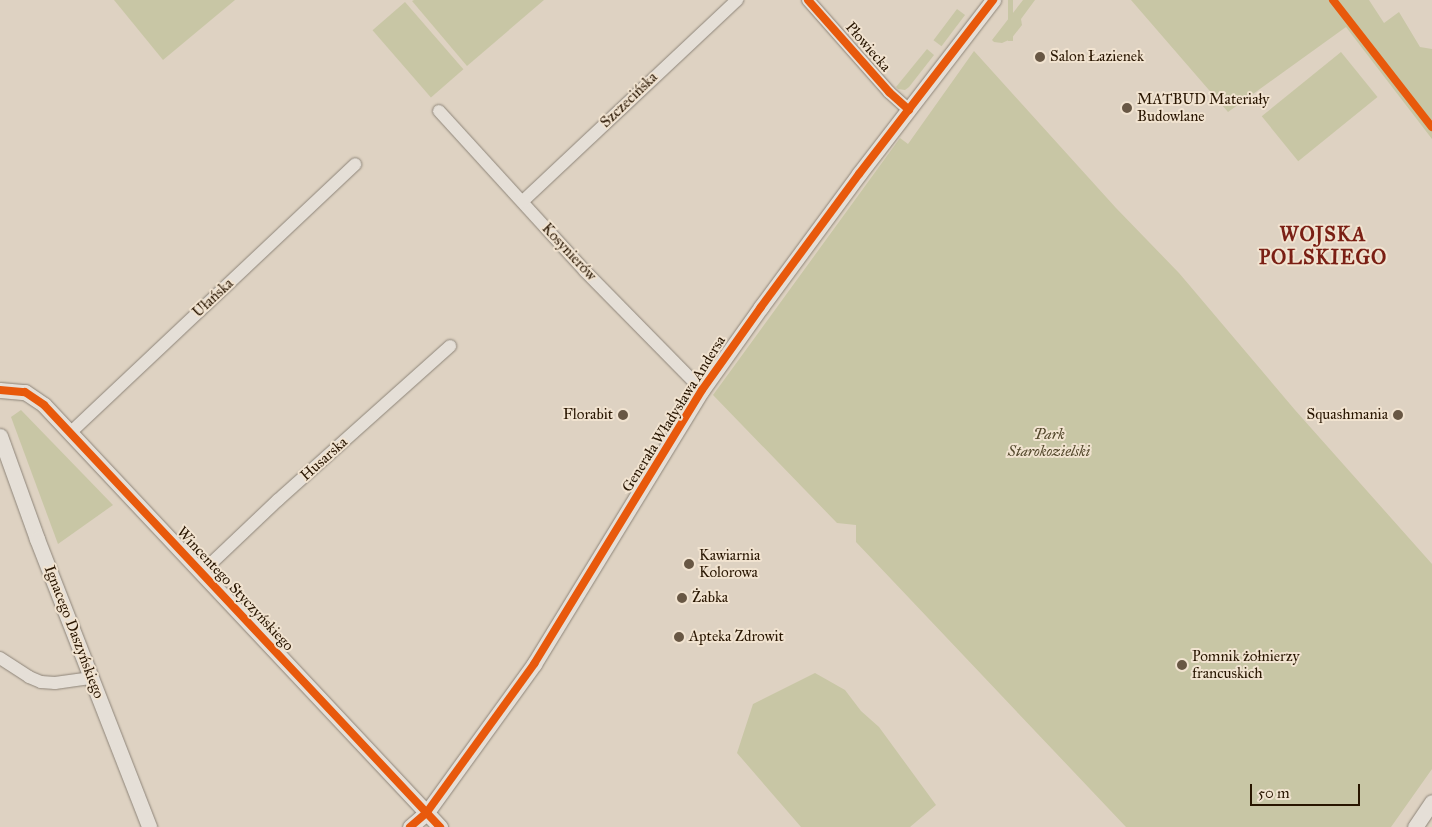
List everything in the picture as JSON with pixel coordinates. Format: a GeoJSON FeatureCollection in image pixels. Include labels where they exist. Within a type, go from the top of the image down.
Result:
{"type":"FeatureCollection","features":[{"type":"Feature","properties":{"kind":"street","name":"Szczecińska"},"geometry":{"type":"LineString","coordinates":[[523,201],[737,0]]}},
{"type":"Feature","properties":{"kind":"street","name":"Płowiecka"},"geometry":{"type":"LineString","coordinates":[[808,0],[889,92],[909,110]]}},
{"type":"Feature","properties":{"kind":"street","name":"Generała Władysława Andersa"},"geometry":{"type":"LineString","coordinates":[[410,827],[427,812],[538,657],[702,390],[760,307],[993,0]]}},
{"type":"Feature","properties":{"kind":"street","name":"Kosynierów"},"geometry":{"type":"LineString","coordinates":[[440,111],[585,271],[702,390]]}},
{"type":"Feature","properties":{"kind":"street","name":"Ułańska"},"geometry":{"type":"LineString","coordinates":[[70,433],[355,164]]}},
{"type":"Feature","properties":{"kind":"street","name":"Husarska"},"geometry":{"type":"LineString","coordinates":[[201,573],[278,500],[450,346]]}},
{"type":"Feature","properties":{"kind":"street","name":"Wincentego Styczyńskiego"},"geometry":{"type":"LineString","coordinates":[[0,390],[18,390],[34,397],[440,827]]}},
{"type":"Feature","properties":{"kind":"street","name":"Ignacego Daszyńskiego"},"geometry":{"type":"LineString","coordinates":[[0,436],[149,827]]}},
{"type":"Feature","properties":{"kind":"street"},"geometry":{"type":"LineString","coordinates":[[0,658],[29,677],[41,682],[54,683],[92,678]]}},
{"type":"Feature","properties":{"kind":"street"},"geometry":{"type":"LineString","coordinates":[[1415,827],[1432,802]]}},
{"type":"Feature","properties":{"kind":"green space"},"geometry":{"type":"Polygon","coordinates":[[[114,0],[235,0],[163,60],[114,0]]]}},
{"type":"Feature","properties":{"kind":"green space"},"geometry":{"type":"Polygon","coordinates":[[[544,0],[467,66],[412,1],[544,0]]]}},
{"type":"Feature","properties":{"kind":"green space"},"geometry":{"type":"Polygon","coordinates":[[[1008,0],[1013,0],[1013,41],[1008,41],[1008,0]]]}},
{"type":"Feature","properties":{"kind":"green space"},"geometry":{"type":"Polygon","coordinates":[[[1023,0],[1035,0],[1021,19],[1022,25],[1011,39],[1002,43],[994,42],[992,40],[1023,0]]]}},
{"type":"Feature","properties":{"kind":"green space"},"geometry":{"type":"Polygon","coordinates":[[[1131,0],[1369,0],[1384,23],[1399,12],[1420,47],[1432,49],[1432,139],[1346,27],[1228,112],[1131,0]]]}},
{"type":"Feature","properties":{"kind":"green space"},"geometry":{"type":"Polygon","coordinates":[[[405,2],[463,69],[431,97],[373,30],[405,2]]]}},
{"type":"Feature","properties":{"kind":"green space"},"geometry":{"type":"Polygon","coordinates":[[[957,9],[965,15],[942,46],[934,40],[957,9]]]}},
{"type":"Feature","properties":{"kind":"green space"},"geometry":{"type":"Polygon","coordinates":[[[927,49],[934,55],[909,87],[905,90],[898,89],[896,87],[927,49]]]}},
{"type":"Feature","properties":{"kind":"green space","name":"Park Starokozielski"},"geometry":{"type":"Polygon","coordinates":[[[974,51],[1116,208],[1179,273],[1295,410],[1432,564],[1432,769],[1391,827],[1126,827],[856,542],[856,525],[837,523],[713,395],[900,138],[908,144],[974,51]]]}},
{"type":"Feature","properties":{"kind":"green space"},"geometry":{"type":"Polygon","coordinates":[[[1341,52],[1378,97],[1298,161],[1262,116],[1341,52]]]}},
{"type":"Feature","properties":{"kind":"green space"},"geometry":{"type":"Polygon","coordinates":[[[21,410],[113,505],[58,544],[11,417],[21,410]]]}},
{"type":"Feature","properties":{"kind":"green space"},"geometry":{"type":"Polygon","coordinates":[[[815,673],[845,690],[861,711],[879,727],[936,805],[910,827],[801,827],[737,753],[753,704],[815,673]]]}},
{"type":"Feature","properties":{"kind":"cycle path"},"geometry":{"type":"LineString","coordinates":[[808,0],[889,92],[909,110]]}},
{"type":"Feature","properties":{"kind":"cycle path"},"geometry":{"type":"LineString","coordinates":[[410,827],[427,812],[534,664],[702,390],[859,174],[993,0]]}},
{"type":"Feature","properties":{"kind":"cycle path"},"geometry":{"type":"LineString","coordinates":[[1333,0],[1432,127]]}},
{"type":"Feature","properties":{"kind":"cycle path"},"geometry":{"type":"LineString","coordinates":[[0,390],[25,392],[44,405],[440,827]]}},
{"type":"Feature","properties":{"kind":"place","name":"Salon Łazienek"},"geometry":{"type":"Point","coordinates":[1040,57]}},
{"type":"Feature","properties":{"kind":"place","name":"MATBUD Materiały Budowlane"},"geometry":{"type":"Point","coordinates":[1127,108]}},
{"type":"Feature","properties":{"kind":"place","name":"Florabit"},"geometry":{"type":"Point","coordinates":[623,415]}},
{"type":"Feature","properties":{"kind":"place","name":"Squashmania"},"geometry":{"type":"Point","coordinates":[1398,415]}},
{"type":"Feature","properties":{"kind":"place","name":"Kawiarnia Kolorowa"},"geometry":{"type":"Point","coordinates":[689,564]}},
{"type":"Feature","properties":{"kind":"place","name":"Żabka"},"geometry":{"type":"Point","coordinates":[682,598]}},
{"type":"Feature","properties":{"kind":"place","name":"Apteka Zdrowit"},"geometry":{"type":"Point","coordinates":[679,637]}},
{"type":"Feature","properties":{"kind":"place","name":"Pomnik żołnierzy francuskich"},"geometry":{"type":"Point","coordinates":[1182,665]}},
{"type":"Feature","properties":{"kind":"district","name":"WOJSKA POLSKIEGO"},"geometry":{"type":"Point","coordinates":[1323,246]}}]}
